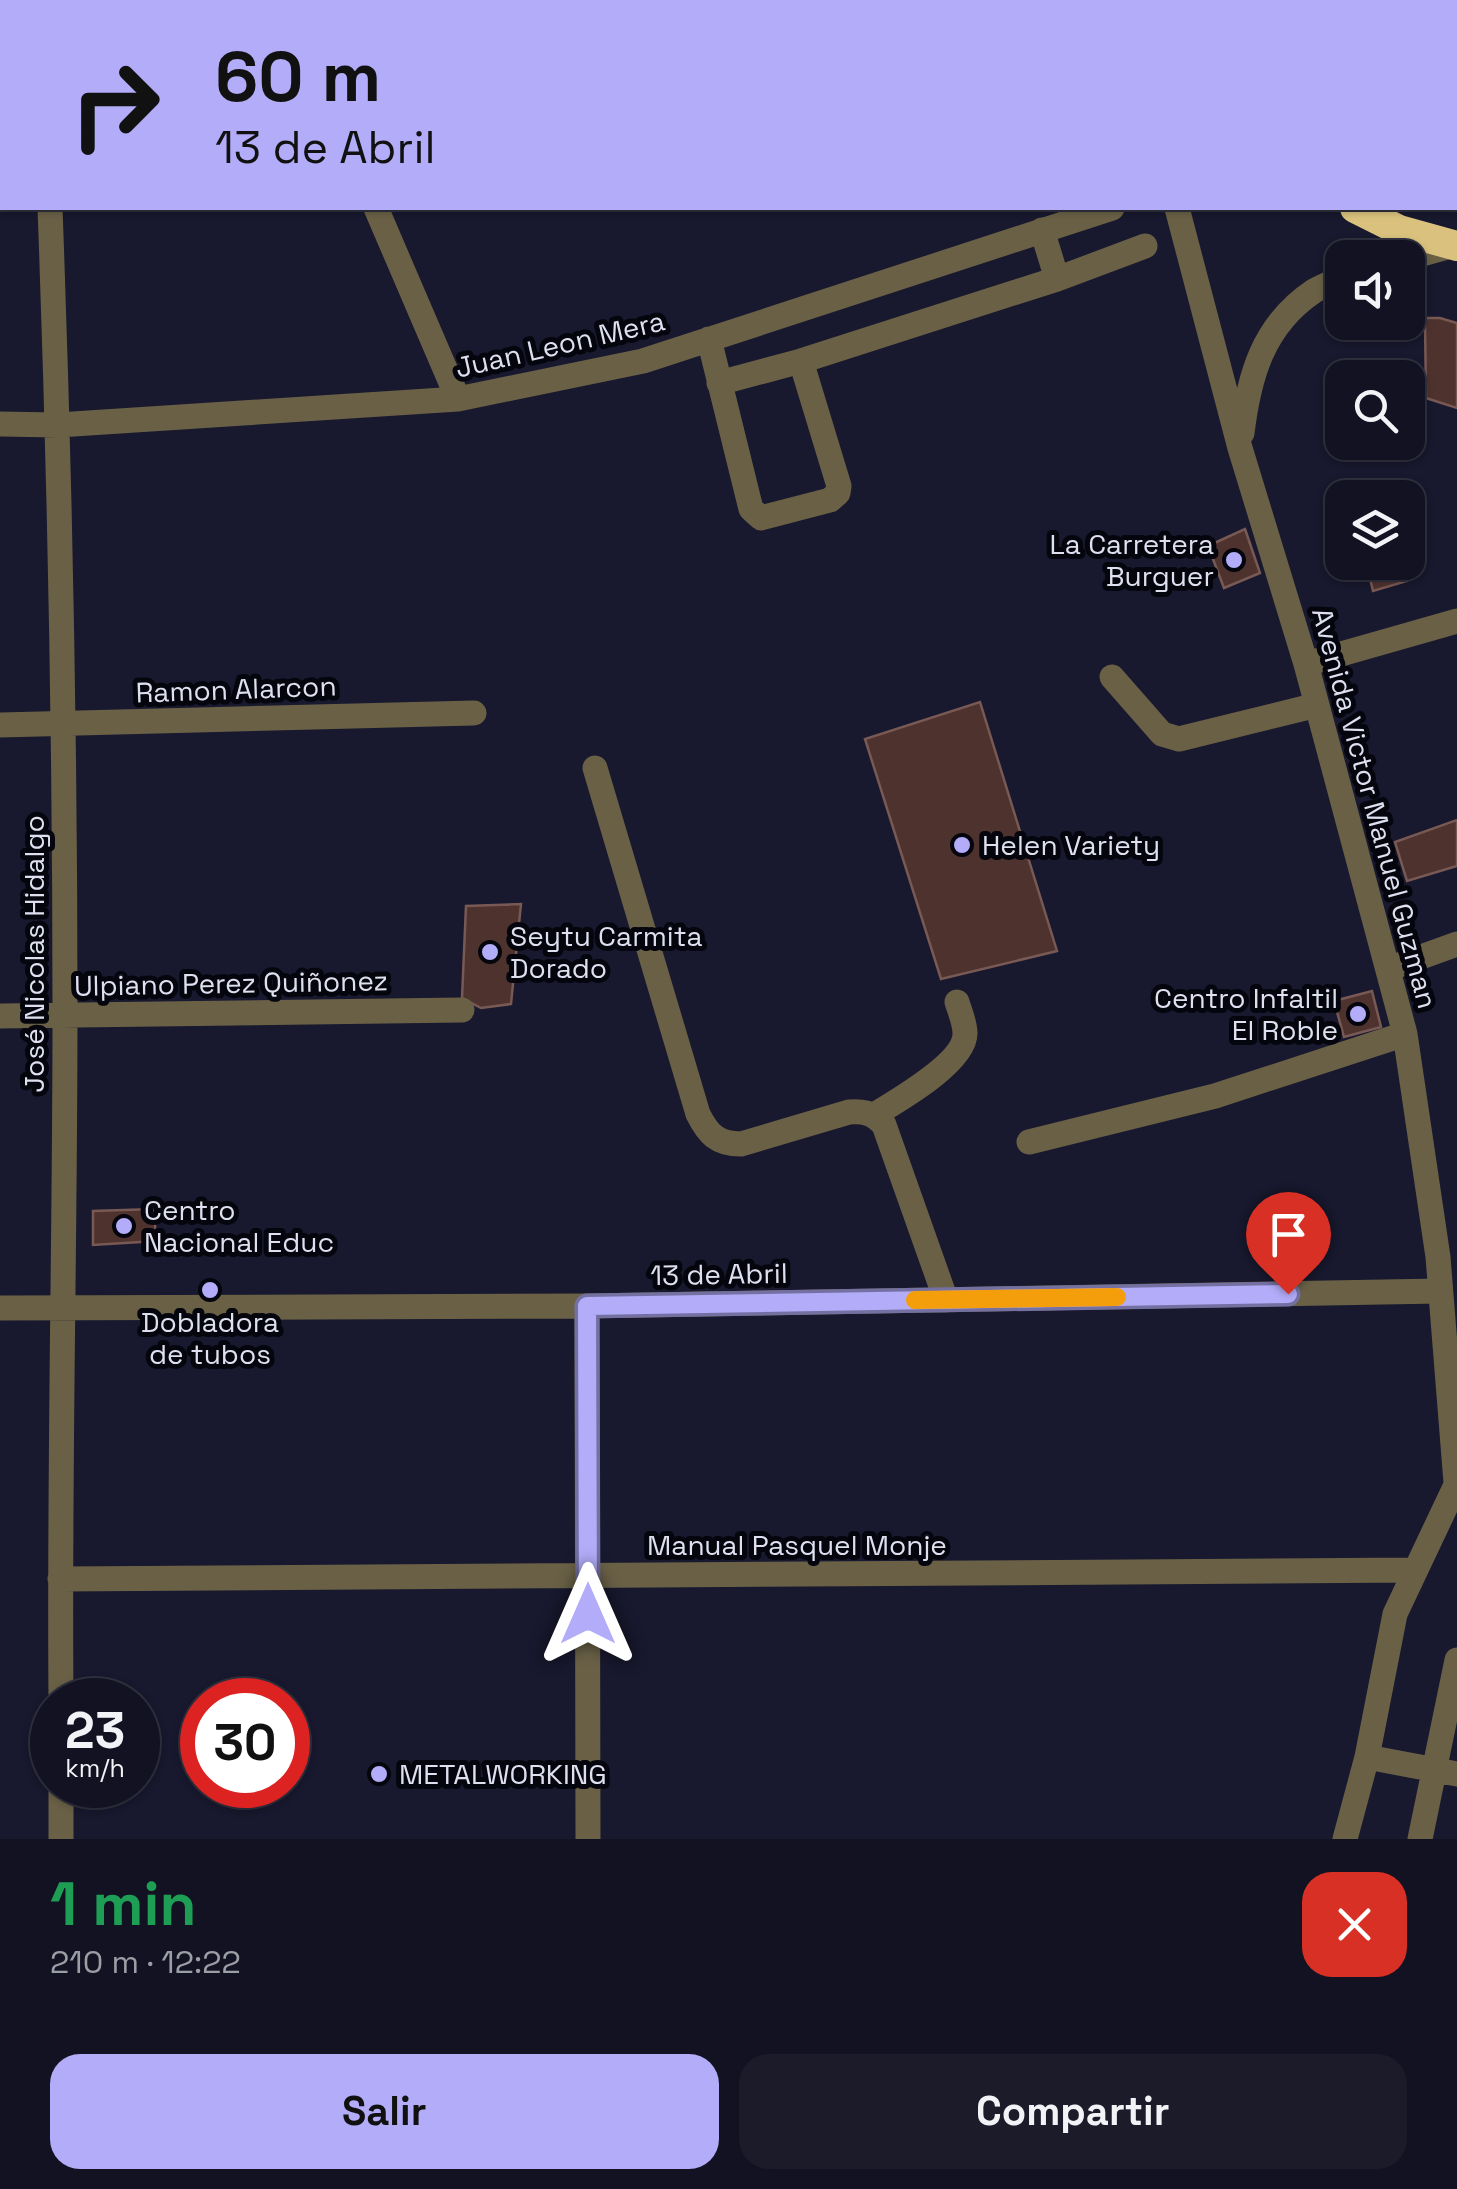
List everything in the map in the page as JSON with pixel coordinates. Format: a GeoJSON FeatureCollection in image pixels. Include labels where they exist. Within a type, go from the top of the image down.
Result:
{"type":"FeatureCollection","features":[{"type":"Feature","properties":{"kind":"highway"},"geometry":{"type":"LineString","coordinates":[[1360,210],[1399,230],[1455,245]]}},
{"type":"Feature","properties":{"kind":"street","name":"José Nicolas Hidalgo"},"geometry":{"type":"LineString","coordinates":[[50,210],[64,724],[61,1678]]}},
{"type":"Feature","properties":{"kind":"street"},"geometry":{"type":"LineString","coordinates":[[377,210],[458,399]]}},
{"type":"Feature","properties":{"kind":"street","name":"Juan Leon Mera"},"geometry":{"type":"LineString","coordinates":[[0,424],[58,425],[458,399],[642,361],[1106,210]]}},
{"type":"Feature","properties":{"kind":"street","name":"Avenida Victor Manuel Guzman"},"geometry":{"type":"LineString","coordinates":[[1178,210],[1240,448],[1306,664],[1405,1034],[1448,1254],[1440,1290],[1456,1490]]}},
{"type":"Feature","properties":{"kind":"street"},"geometry":{"type":"LineString","coordinates":[[1042,230],[1057,279]]}},
{"type":"Feature","properties":{"kind":"street"},"geometry":{"type":"LineString","coordinates":[[1425,253],[1455,245]]}},
{"type":"Feature","properties":{"kind":"street"},"geometry":{"type":"LineString","coordinates":[[719,383],[801,361],[1057,279],[1145,246]]}},
{"type":"Feature","properties":{"kind":"street","name":"Avenida Victor Manuel Guzman"},"geometry":{"type":"LineString","coordinates":[[1240,448],[1245,406],[1258,358],[1285,316],[1325,286]]}},
{"type":"Feature","properties":{"kind":"street"},"geometry":{"type":"LineString","coordinates":[[708,339],[752,509],[762,518],[830,500],[838,493],[801,361]]}},
{"type":"Feature","properties":{"kind":"street"},"geometry":{"type":"LineString","coordinates":[[1306,664],[1457,621]]}},
{"type":"Feature","properties":{"kind":"street"},"geometry":{"type":"LineString","coordinates":[[1112,677],[1162,734],[1179,739],[1317,705]]}},
{"type":"Feature","properties":{"kind":"street","name":"Ramon Alarcon"},"geometry":{"type":"LineString","coordinates":[[0,724],[474,713]]}},
{"type":"Feature","properties":{"kind":"street"},"geometry":{"type":"LineString","coordinates":[[595,768],[706,1131],[716,1140],[741,1144],[849,1112],[874,1114],[884,1124],[946,1300]]}},
{"type":"Feature","properties":{"kind":"street"},"geometry":{"type":"LineString","coordinates":[[1388,970],[1457,944]]}},
{"type":"Feature","properties":{"kind":"street"},"geometry":{"type":"LineString","coordinates":[[874,1114],[910,1092],[962,1047],[966,1035],[958,1002]]}},
{"type":"Feature","properties":{"kind":"street","name":"Ulpiano Perez Quiñonez"},"geometry":{"type":"LineString","coordinates":[[0,1016],[462,1010]]}},
{"type":"Feature","properties":{"kind":"street"},"geometry":{"type":"LineString","coordinates":[[1029,1142],[1216,1096],[1405,1034]]}},
{"type":"Feature","properties":{"kind":"street","name":"13 de Abril"},"geometry":{"type":"LineString","coordinates":[[0,1308],[587,1306],[1440,1290]]}},
{"type":"Feature","properties":{"kind":"street"},"geometry":{"type":"LineString","coordinates":[[587,1306],[588,1839]]}},
{"type":"Feature","properties":{"kind":"street"},"geometry":{"type":"LineString","coordinates":[[1345,1839],[1367,1757],[1395,1614],[1456,1490]]}},
{"type":"Feature","properties":{"kind":"street","name":"Manual Pasquel Monje"},"geometry":{"type":"LineString","coordinates":[[60,1579],[1414,1570]]}},
{"type":"Feature","properties":{"kind":"street"},"geometry":{"type":"LineString","coordinates":[[1420,1839],[1446,1772],[1457,1660]]}},
{"type":"Feature","properties":{"kind":"street"},"geometry":{"type":"LineString","coordinates":[[1367,1757],[1446,1772]]}},
{"type":"Feature","properties":{"kind":"street"},"geometry":{"type":"LineString","coordinates":[[61,1808],[62,1839]]}},
{"type":"Feature","properties":{"kind":"building"},"geometry":{"type":"Polygon","coordinates":[[[1425,318],[1440,318],[1457,323],[1457,408],[1426,398],[1425,318]]]}},
{"type":"Feature","properties":{"kind":"building","name":"La Carretera Burguer"},"geometry":{"type":"Polygon","coordinates":[[[1245,529],[1260,573],[1224,588],[1208,546],[1245,529]]]}},
{"type":"Feature","properties":{"kind":"building"},"geometry":{"type":"Polygon","coordinates":[[[1370,580],[1407,580],[1407,581],[1373,591],[1370,580]]]}},
{"type":"Feature","properties":{"kind":"building","name":"Helen Variety"},"geometry":{"type":"Polygon","coordinates":[[[980,702],[1057,951],[941,979],[865,739],[980,702]]]}},
{"type":"Feature","properties":{"kind":"building"},"geometry":{"type":"Polygon","coordinates":[[[1457,820],[1457,866],[1407,881],[1395,842],[1457,820]]]}},
{"type":"Feature","properties":{"kind":"building","name":"Seytu Carmita Dorado"},"geometry":{"type":"Polygon","coordinates":[[[521,904],[511,1004],[481,1008],[462,998],[466,906],[521,904]]]}},
{"type":"Feature","properties":{"kind":"building","name":"Centro Infaltil El Roble"},"geometry":{"type":"Polygon","coordinates":[[[1372,991],[1381,1027],[1344,1037],[1334,1001],[1372,991]]]}},
{"type":"Feature","properties":{"kind":"building","name":"Centro Nacional Educ"},"geometry":{"type":"Polygon","coordinates":[[[154,1209],[156,1241],[93,1245],[93,1211],[154,1209]]]}},
{"type":"Feature","properties":{"kind":"slow traffic"},"geometry":{"type":"LineString","coordinates":[[915,1300],[1117,1297]]}},
{"type":"Feature","properties":{"kind":"place","name":"La Carretera Burguer"},"geometry":{"type":"Point","coordinates":[1234,560]}},
{"type":"Feature","properties":{"kind":"place","name":"Helen Variety"},"geometry":{"type":"Point","coordinates":[962,845]}},
{"type":"Feature","properties":{"kind":"place","name":"Seytu Carmita Dorado"},"geometry":{"type":"Point","coordinates":[490,952]}},
{"type":"Feature","properties":{"kind":"place","name":"Centro Infaltil El Roble"},"geometry":{"type":"Point","coordinates":[1358,1014]}},
{"type":"Feature","properties":{"kind":"place","name":"Centro Nacional Educ"},"geometry":{"type":"Point","coordinates":[124,1226]}},
{"type":"Feature","properties":{"kind":"place","name":"Dobladora de tubos"},"geometry":{"type":"Point","coordinates":[210,1290]}},
{"type":"Feature","properties":{"kind":"place","name":"METALWORKING"},"geometry":{"type":"Point","coordinates":[379,1774]}},
{"type":"Feature","properties":{"kind":"route"},"geometry":{"type":"LineString","coordinates":[[588,1614],[587,1306],[1288,1294]]}}]}
